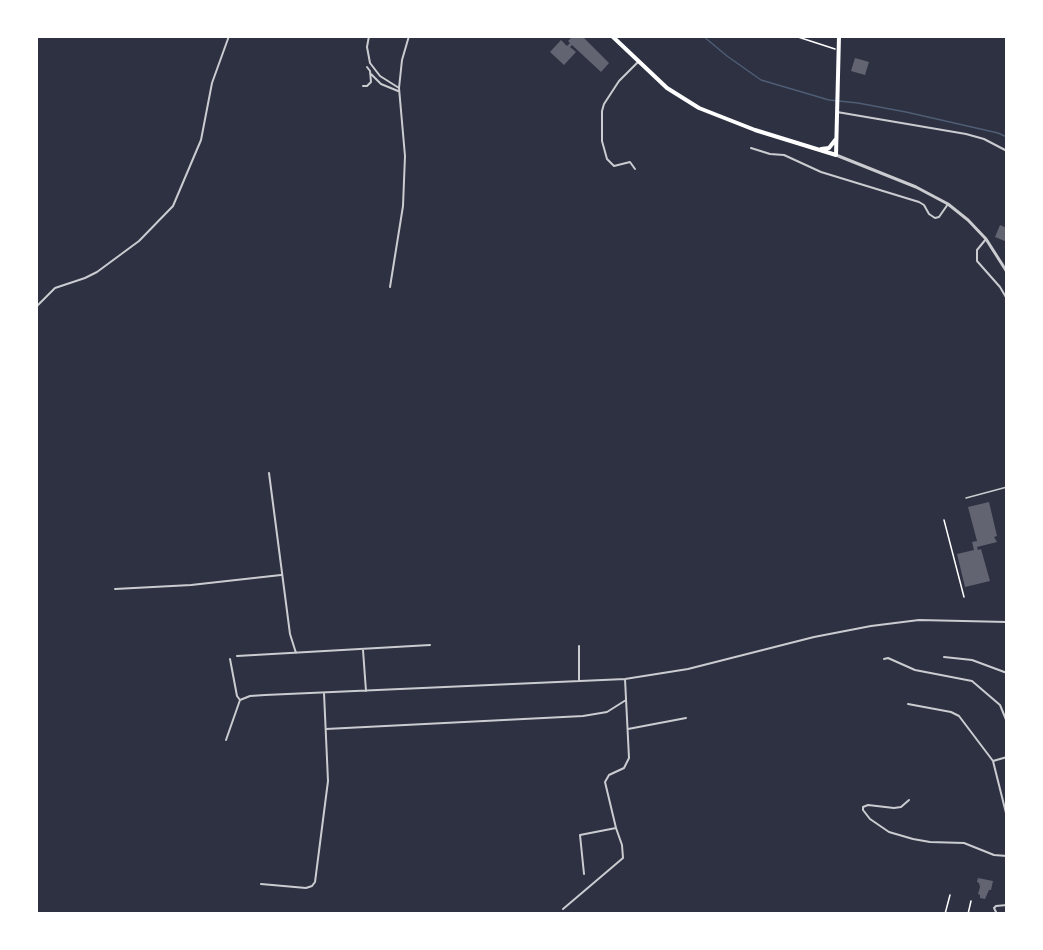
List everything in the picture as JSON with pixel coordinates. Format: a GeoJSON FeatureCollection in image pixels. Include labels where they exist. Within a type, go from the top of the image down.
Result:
{"type":"FeatureCollection","features":[{"type":"Feature","properties":{"kind":"main road"},"geometry":{"type":"LineString","coordinates":[[612,36],[668,88],[699,108],[738,124],[836,155],[839,36]]}},
{"type":"Feature","properties":{"kind":"main road"},"geometry":{"type":"LineString","coordinates":[[817,149],[829,148],[836,139]]}},
{"type":"Feature","properties":{"kind":"street"},"geometry":{"type":"LineString","coordinates":[[36,307],[55,288],[91,275],[140,241],[173,206],[201,140],[212,83],[229,36]]}},
{"type":"Feature","properties":{"kind":"street"},"geometry":{"type":"LineString","coordinates":[[369,36],[367,47],[369,63],[380,76],[399,89]]}},
{"type":"Feature","properties":{"kind":"street"},"geometry":{"type":"LineString","coordinates":[[390,287],[403,206],[405,171],[399,89],[402,60],[409,36]]}},
{"type":"Feature","properties":{"kind":"street"},"geometry":{"type":"LineString","coordinates":[[635,169],[630,162],[614,166],[610,163],[602,146],[601,122],[604,104],[619,81],[638,62]]}},
{"type":"Feature","properties":{"kind":"street"},"geometry":{"type":"LineString","coordinates":[[368,67],[371,74],[381,84],[399,89]]}},
{"type":"Feature","properties":{"kind":"street"},"geometry":{"type":"LineString","coordinates":[[363,86],[370,84],[371,74]]}},
{"type":"Feature","properties":{"kind":"street"},"geometry":{"type":"LineString","coordinates":[[837,110],[966,134],[984,139],[1007,151]]}},
{"type":"Feature","properties":{"kind":"street"},"geometry":{"type":"LineString","coordinates":[[751,148],[770,154],[784,155],[821,172],[883,193],[919,202],[935,218],[939,218],[948,204]]}},
{"type":"Feature","properties":{"kind":"street"},"geometry":{"type":"LineString","coordinates":[[836,155],[916,187],[948,204],[986,239],[1007,272]]}},
{"type":"Feature","properties":{"kind":"street"},"geometry":{"type":"LineString","coordinates":[[986,239],[977,250],[977,261],[1000,287],[1007,299]]}},
{"type":"Feature","properties":{"kind":"street"},"geometry":{"type":"LineString","coordinates":[[268,473],[290,634],[296,653]]}},
{"type":"Feature","properties":{"kind":"street"},"geometry":{"type":"LineString","coordinates":[[115,589],[191,585],[281,575]]}},
{"type":"Feature","properties":{"kind":"street"},"geometry":{"type":"LineString","coordinates":[[226,740],[240,700],[250,696],[626,679],[688,669],[814,637],[871,626],[919,620],[1007,622]]}},
{"type":"Feature","properties":{"kind":"street"},"geometry":{"type":"LineString","coordinates":[[237,656],[430,645]]}},
{"type":"Feature","properties":{"kind":"street"},"geometry":{"type":"LineString","coordinates":[[579,646],[579,681]]}},
{"type":"Feature","properties":{"kind":"street"},"geometry":{"type":"LineString","coordinates":[[363,650],[366,691]]}},
{"type":"Feature","properties":{"kind":"street"},"geometry":{"type":"LineString","coordinates":[[944,657],[972,660],[1007,673]]}},
{"type":"Feature","properties":{"kind":"street"},"geometry":{"type":"LineString","coordinates":[[884,659],[888,658],[915,670],[972,681],[1000,705],[1007,722]]}},
{"type":"Feature","properties":{"kind":"street"},"geometry":{"type":"LineString","coordinates":[[230,659],[237,696],[240,700]]}},
{"type":"Feature","properties":{"kind":"street"},"geometry":{"type":"LineString","coordinates":[[563,909],[622,859],[622,845],[605,782],[609,775],[624,768],[628,762],[626,679]]}},
{"type":"Feature","properties":{"kind":"street"},"geometry":{"type":"LineString","coordinates":[[261,884],[306,888],[314,885],[328,781],[324,693]]}},
{"type":"Feature","properties":{"kind":"street"},"geometry":{"type":"LineString","coordinates":[[326,729],[583,716],[607,712],[626,700]]}},
{"type":"Feature","properties":{"kind":"street"},"geometry":{"type":"LineString","coordinates":[[908,704],[958,715],[993,761],[1007,817]]}},
{"type":"Feature","properties":{"kind":"street"},"geometry":{"type":"LineString","coordinates":[[628,729],[686,718]]}},
{"type":"Feature","properties":{"kind":"street"},"geometry":{"type":"LineString","coordinates":[[993,761],[1007,757]]}},
{"type":"Feature","properties":{"kind":"street"},"geometry":{"type":"LineString","coordinates":[[909,800],[901,807],[868,805],[862,810],[870,819],[889,832],[930,842],[964,843],[994,855],[1007,856]]}},
{"type":"Feature","properties":{"kind":"street"},"geometry":{"type":"LineString","coordinates":[[584,874],[580,835],[616,828]]}},
{"type":"Feature","properties":{"kind":"street"},"geometry":{"type":"LineString","coordinates":[[997,914],[994,908],[998,905],[1007,905]]}},
{"type":"Feature","properties":{"kind":"lane"},"geometry":{"type":"LineString","coordinates":[[966,498],[1007,487]]}},
{"type":"Feature","properties":{"kind":"path"},"geometry":{"type":"LineString","coordinates":[[795,36],[839,50]]}},
{"type":"Feature","properties":{"kind":"path"},"geometry":{"type":"LineString","coordinates":[[944,520],[964,597]]}},
{"type":"Feature","properties":{"kind":"path"},"geometry":{"type":"LineString","coordinates":[[945,914],[950,895]]}},
{"type":"Feature","properties":{"kind":"path"},"geometry":{"type":"LineString","coordinates":[[968,914],[971,901]]}},
{"type":"Feature","properties":{"kind":"building"},"geometry":{"type":"Polygon","coordinates":[[[573,36],[582,36],[609,63],[601,72],[572,45],[570,47],[576,52],[564,65],[550,52],[561,40],[567,46],[573,36]]]}},
{"type":"Feature","properties":{"kind":"building"},"geometry":{"type":"Polygon","coordinates":[[[855,58],[869,62],[865,75],[851,71],[855,58]]]}},
{"type":"Feature","properties":{"kind":"building"},"geometry":{"type":"Polygon","coordinates":[[[1000,225],[1007,228],[1007,242],[995,237],[1000,225]]]}},
{"type":"Feature","properties":{"kind":"building"},"geometry":{"type":"Polygon","coordinates":[[[989,502],[997,536],[994,537],[997,542],[977,547],[978,550],[981,549],[990,581],[965,587],[957,554],[974,550],[972,542],[977,541],[968,507],[989,502]]]}},
{"type":"Feature","properties":{"kind":"building"},"geometry":{"type":"Polygon","coordinates":[[[978,878],[993,881],[991,890],[985,899],[980,898],[978,894],[980,887],[977,882],[978,878]]]}},
{"type":"Feature","properties":{"kind":"waterway"},"geometry":{"type":"LineString","coordinates":[[703,36],[761,80],[829,100],[906,112],[1007,137]]}}]}
